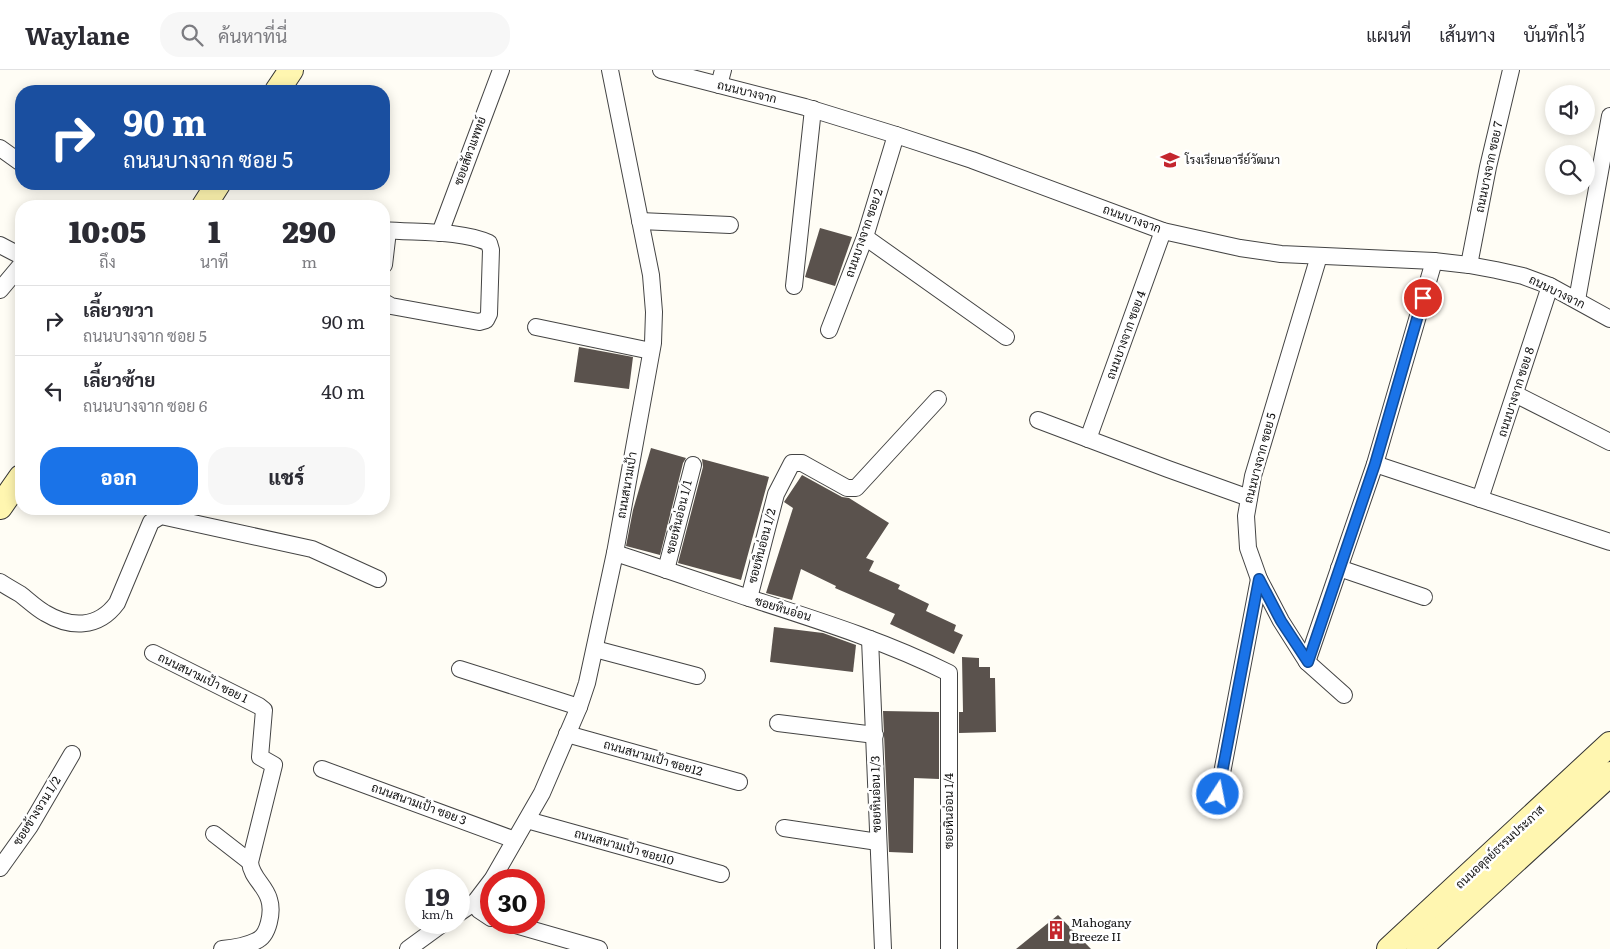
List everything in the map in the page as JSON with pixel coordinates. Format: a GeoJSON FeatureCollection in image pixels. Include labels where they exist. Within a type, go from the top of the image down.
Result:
{"type":"FeatureCollection","features":[{"type":"Feature","properties":{"kind":"street"},"geometry":{"type":"LineString","coordinates":[[281,85],[291,70]]}},
{"type":"Feature","properties":{"kind":"street","name":"ซอยสัตวแพทย์"},"geometry":{"type":"LineString","coordinates":[[440,233],[501,70]]}},
{"type":"Feature","properties":{"kind":"street","name":"ถนนสนามเป้า"},"geometry":{"type":"LineString","coordinates":[[498,869],[542,793],[579,707],[587,683],[615,553],[651,350],[654,312],[651,274],[610,70]]}},
{"type":"Feature","properties":{"kind":"street","name":"ถนนบางจาก"},"geometry":{"type":"LineString","coordinates":[[661,70],[721,78],[972,160],[1163,230],[1240,248],[1281,254],[1434,261],[1469,265],[1523,276],[1550,286],[1610,319]]}},
{"type":"Feature","properties":{"kind":"street","name":"ถนนบางจาก ซอย 7"},"geometry":{"type":"LineString","coordinates":[[1469,265],[1488,167],[1511,70]]}},
{"type":"Feature","properties":{"kind":"street"},"geometry":{"type":"LineString","coordinates":[[794,286],[813,109]]}},
{"type":"Feature","properties":{"kind":"street"},"geometry":{"type":"LineString","coordinates":[[1576,300],[1610,116]]}},
{"type":"Feature","properties":{"kind":"street","name":"ถนนบางจาก ซอย 2"},"geometry":{"type":"LineString","coordinates":[[829,330],[865,237],[896,135]]}},
{"type":"Feature","properties":{"kind":"street"},"geometry":{"type":"LineString","coordinates":[[0,148],[15,159]]}},
{"type":"Feature","properties":{"kind":"street"},"geometry":{"type":"LineString","coordinates":[[640,221],[730,225]]}},
{"type":"Feature","properties":{"kind":"street"},"geometry":{"type":"LineString","coordinates":[[390,230],[440,233],[481,239],[489,243],[491,250],[489,314],[486,320],[479,322],[390,305]]}},
{"type":"Feature","properties":{"kind":"street","name":"ถนนบางจาก ซอย 4"},"geometry":{"type":"LineString","coordinates":[[1088,439],[1163,230]]}},
{"type":"Feature","properties":{"kind":"street"},"geometry":{"type":"LineString","coordinates":[[865,237],[1006,337]]}},
{"type":"Feature","properties":{"kind":"street"},"geometry":{"type":"LineString","coordinates":[[0,245],[15,253]]}},
{"type":"Feature","properties":{"kind":"street","name":"ถนนบางจาก ซอย 5"},"geometry":{"type":"LineString","coordinates":[[1318,256],[1256,466],[1246,516],[1248,548],[1259,579],[1281,621],[1308,662],[1344,695]]}},
{"type":"Feature","properties":{"kind":"street"},"geometry":{"type":"LineString","coordinates":[[1308,662],[1375,464],[1434,261]]}},
{"type":"Feature","properties":{"kind":"street"},"geometry":{"type":"LineString","coordinates":[[0,290],[15,272]]}},
{"type":"Feature","properties":{"kind":"street","name":"ถนนบางจาก ซอย 8"},"geometry":{"type":"LineString","coordinates":[[1480,499],[1550,286]]}},
{"type":"Feature","properties":{"kind":"street"},"geometry":{"type":"LineString","coordinates":[[536,327],[651,350]]}},
{"type":"Feature","properties":{"kind":"street"},"geometry":{"type":"LineString","coordinates":[[1515,394],[1610,442]]}},
{"type":"Feature","properties":{"kind":"street","name":"ซอยหินอ่อน 1/2"},"geometry":{"type":"LineString","coordinates":[[749,598],[776,494],[792,464],[802,463],[847,488],[856,488],[938,399]]}},
{"type":"Feature","properties":{"kind":"street"},"geometry":{"type":"LineString","coordinates":[[1038,420],[1249,498]]}},
{"type":"Feature","properties":{"kind":"street"},"geometry":{"type":"LineString","coordinates":[[1375,464],[1610,542]]}},
{"type":"Feature","properties":{"kind":"street","name":"ซอยหินอ่อน 1/1"},"geometry":{"type":"LineString","coordinates":[[666,570],[693,465]]}},
{"type":"Feature","properties":{"kind":"street"},"geometry":{"type":"LineString","coordinates":[[0,508],[15,486]]}},
{"type":"Feature","properties":{"kind":"street"},"geometry":{"type":"LineString","coordinates":[[0,582],[43,612],[60,621],[77,624],[94,622],[109,614],[117,603],[151,522],[161,516],[312,549],[378,579]]}},
{"type":"Feature","properties":{"kind":"street","name":"ซอยหินอ่อน"},"geometry":{"type":"LineString","coordinates":[[615,553],[808,616],[870,639],[949,673]]}},
{"type":"Feature","properties":{"kind":"street"},"geometry":{"type":"LineString","coordinates":[[1339,568],[1424,597]]}},
{"type":"Feature","properties":{"kind":"street"},"geometry":{"type":"LineString","coordinates":[[1218,794],[1259,579]]}},
{"type":"Feature","properties":{"kind":"street","name":"ซอยหินอ่อน 1/3"},"geometry":{"type":"LineString","coordinates":[[870,639],[883,949]]}},
{"type":"Feature","properties":{"kind":"street"},"geometry":{"type":"LineString","coordinates":[[595,649],[697,676]]}},
{"type":"Feature","properties":{"kind":"street","name":"ถนนสนามเป้า ซอย 1"},"geometry":{"type":"LineString","coordinates":[[153,653],[264,710],[260,757],[274,765],[250,862]]}},
{"type":"Feature","properties":{"kind":"street"},"geometry":{"type":"LineString","coordinates":[[460,669],[579,707]]}},
{"type":"Feature","properties":{"kind":"street","name":"ซอยหินอ่อน 1/4"},"geometry":{"type":"LineString","coordinates":[[949,673],[949,949]]}},
{"type":"Feature","properties":{"kind":"street"},"geometry":{"type":"LineString","coordinates":[[778,723],[875,735]]}},
{"type":"Feature","properties":{"kind":"street","name":"ถนนสนามเป้า ซอย12"},"geometry":{"type":"LineString","coordinates":[[567,734],[739,782]]}},
{"type":"Feature","properties":{"kind":"street","name":"ถนนอดุลย์ธรรมประภาส"},"geometry":{"type":"LineString","coordinates":[[1419,949],[1457,900],[1610,744]]}},
{"type":"Feature","properties":{"kind":"street","name":"ซอยข้างจวน 1/2"},"geometry":{"type":"LineString","coordinates":[[0,868],[30,826],[72,754]]}},
{"type":"Feature","properties":{"kind":"street","name":"ถนนสนามเป้า ซอย 3"},"geometry":{"type":"LineString","coordinates":[[322,769],[515,840]]}},
{"type":"Feature","properties":{"kind":"street","name":"ถนนอดุลย์ธรรมประภาส"},"geometry":{"type":"LineString","coordinates":[[1389,949],[1457,900],[1610,774]]}},
{"type":"Feature","properties":{"kind":"street","name":"ถนนสนามเป้า ซอย10"},"geometry":{"type":"LineString","coordinates":[[527,820],[721,874]]}},
{"type":"Feature","properties":{"kind":"street"},"geometry":{"type":"LineString","coordinates":[[784,828],[878,842]]}},
{"type":"Feature","properties":{"kind":"street"},"geometry":{"type":"LineString","coordinates":[[214,834],[250,862],[250,871],[270,900],[270,918],[264,933],[258,941],[222,949]]}},
{"type":"Feature","properties":{"kind":"street","name":"ถนนสนามเป้า"},"geometry":{"type":"LineString","coordinates":[[470,905],[480,895]]}},
{"type":"Feature","properties":{"kind":"street"},"geometry":{"type":"LineString","coordinates":[[475,902],[480,910]]}},
{"type":"Feature","properties":{"kind":"street"},"geometry":{"type":"LineString","coordinates":[[545,933],[599,949]]}},
{"type":"Feature","properties":{"kind":"street"},"geometry":{"type":"LineString","coordinates":[[408,949],[429,934]]}},
{"type":"Feature","properties":{"kind":"building"},"geometry":{"type":"Polygon","coordinates":[[[820,228],[852,237],[835,286],[805,277],[820,228]]]}},
{"type":"Feature","properties":{"kind":"building"},"geometry":{"type":"Polygon","coordinates":[[[579,347],[633,357],[629,389],[574,382],[579,347]]]}},
{"type":"Feature","properties":{"kind":"building"},"geometry":{"type":"Polygon","coordinates":[[[651,448],[686,458],[683,463],[660,555],[626,546],[633,510],[651,448]]]}},
{"type":"Feature","properties":{"kind":"building"},"geometry":{"type":"Polygon","coordinates":[[[702,459],[769,477],[741,580],[678,563],[703,467],[702,459]]]}},
{"type":"Feature","properties":{"kind":"building"},"geometry":{"type":"Polygon","coordinates":[[[802,475],[842,497],[849,498],[889,523],[866,558],[874,561],[869,571],[900,585],[898,589],[929,604],[926,611],[956,625],[954,631],[963,635],[954,654],[890,624],[895,614],[835,588],[836,586],[801,569],[792,600],[766,593],[793,508],[784,502],[802,475]]]}},
{"type":"Feature","properties":{"kind":"building"},"geometry":{"type":"Polygon","coordinates":[[[774,627],[823,633],[856,645],[853,672],[770,662],[774,627]]]}},
{"type":"Feature","properties":{"kind":"building"},"geometry":{"type":"Polygon","coordinates":[[[962,657],[979,658],[979,667],[990,667],[990,678],[995,678],[996,732],[959,733],[959,712],[963,712],[962,657]]]}},
{"type":"Feature","properties":{"kind":"building"},"geometry":{"type":"Polygon","coordinates":[[[883,711],[939,712],[939,779],[914,778],[913,853],[889,852],[883,711]]]}},
{"type":"Feature","properties":{"kind":"building","name":"Mahogany Breeze II"},"geometry":{"type":"Polygon","coordinates":[[[1058,915],[1091,949],[1016,949],[1058,915]]]}},
{"type":"Feature","properties":{"kind":"place","name":"โรงเรียนอารีย์วัฒนา"},"geometry":{"type":"Point","coordinates":[1170,160]}},
{"type":"Feature","properties":{"kind":"place","name":"Mahogany Breeze II"},"geometry":{"type":"Point","coordinates":[1056,930]}},
{"type":"Feature","properties":{"kind":"route"},"geometry":{"type":"LineString","coordinates":[[1218,794],[1259,579],[1281,621],[1308,662],[1375,464],[1423,298]]}}]}
